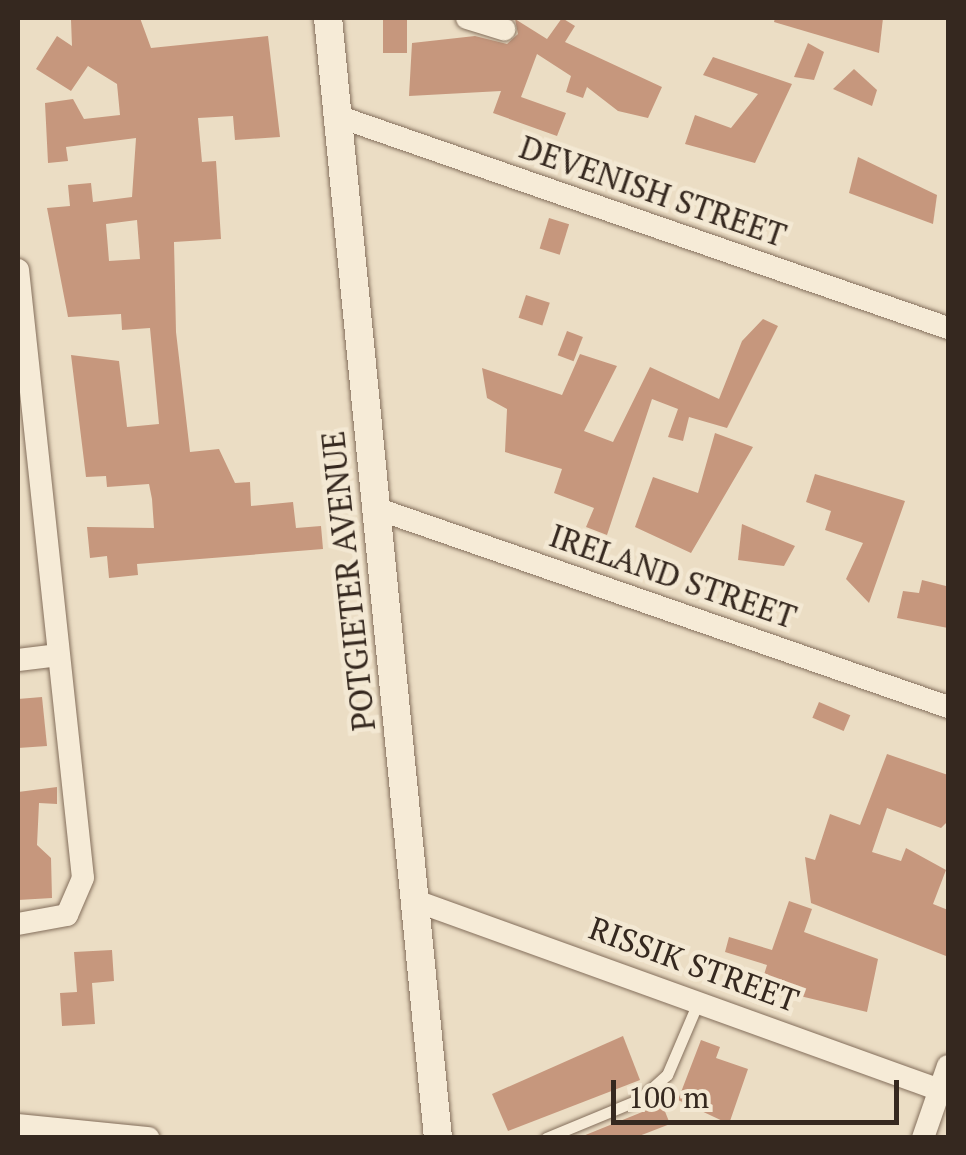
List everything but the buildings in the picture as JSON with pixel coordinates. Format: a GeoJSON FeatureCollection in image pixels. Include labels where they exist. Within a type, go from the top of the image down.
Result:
{"type":"FeatureCollection","features":[{"type":"Feature","properties":{"kind":"street","name":"POTGIETER AVENUE"},"geometry":{"type":"LineString","coordinates":[[328,18],[438,1138]]}},
{"type":"Feature","properties":{"kind":"street"},"geometry":{"type":"LineString","coordinates":[[466,18],[504,29]]}},
{"type":"Feature","properties":{"kind":"street","name":"DEVENISH STREET"},"geometry":{"type":"LineString","coordinates":[[337,116],[948,328]]}},
{"type":"Feature","properties":{"kind":"street"},"geometry":{"type":"LineString","coordinates":[[18,270],[25,414],[84,878],[75,908],[57,920],[18,924]]}},
{"type":"Feature","properties":{"kind":"street","name":"IRELAND STREET"},"geometry":{"type":"LineString","coordinates":[[375,508],[948,708]]}},
{"type":"Feature","properties":{"kind":"street"},"geometry":{"type":"LineString","coordinates":[[18,660],[57,655]]}},
{"type":"Feature","properties":{"kind":"street","name":"RISSIK STREET"},"geometry":{"type":"LineString","coordinates":[[416,901],[944,1091]]}},
{"type":"Feature","properties":{"kind":"street"},"geometry":{"type":"LineString","coordinates":[[923,1138],[944,1091],[948,1066]]}},
{"type":"Feature","properties":{"kind":"street"},"geometry":{"type":"LineString","coordinates":[[18,1126],[148,1138]]}},
{"type":"Feature","properties":{"kind":"lane"},"geometry":{"type":"LineString","coordinates":[[546,1138],[640,1099],[667,1075],[699,1000]]}}]}
